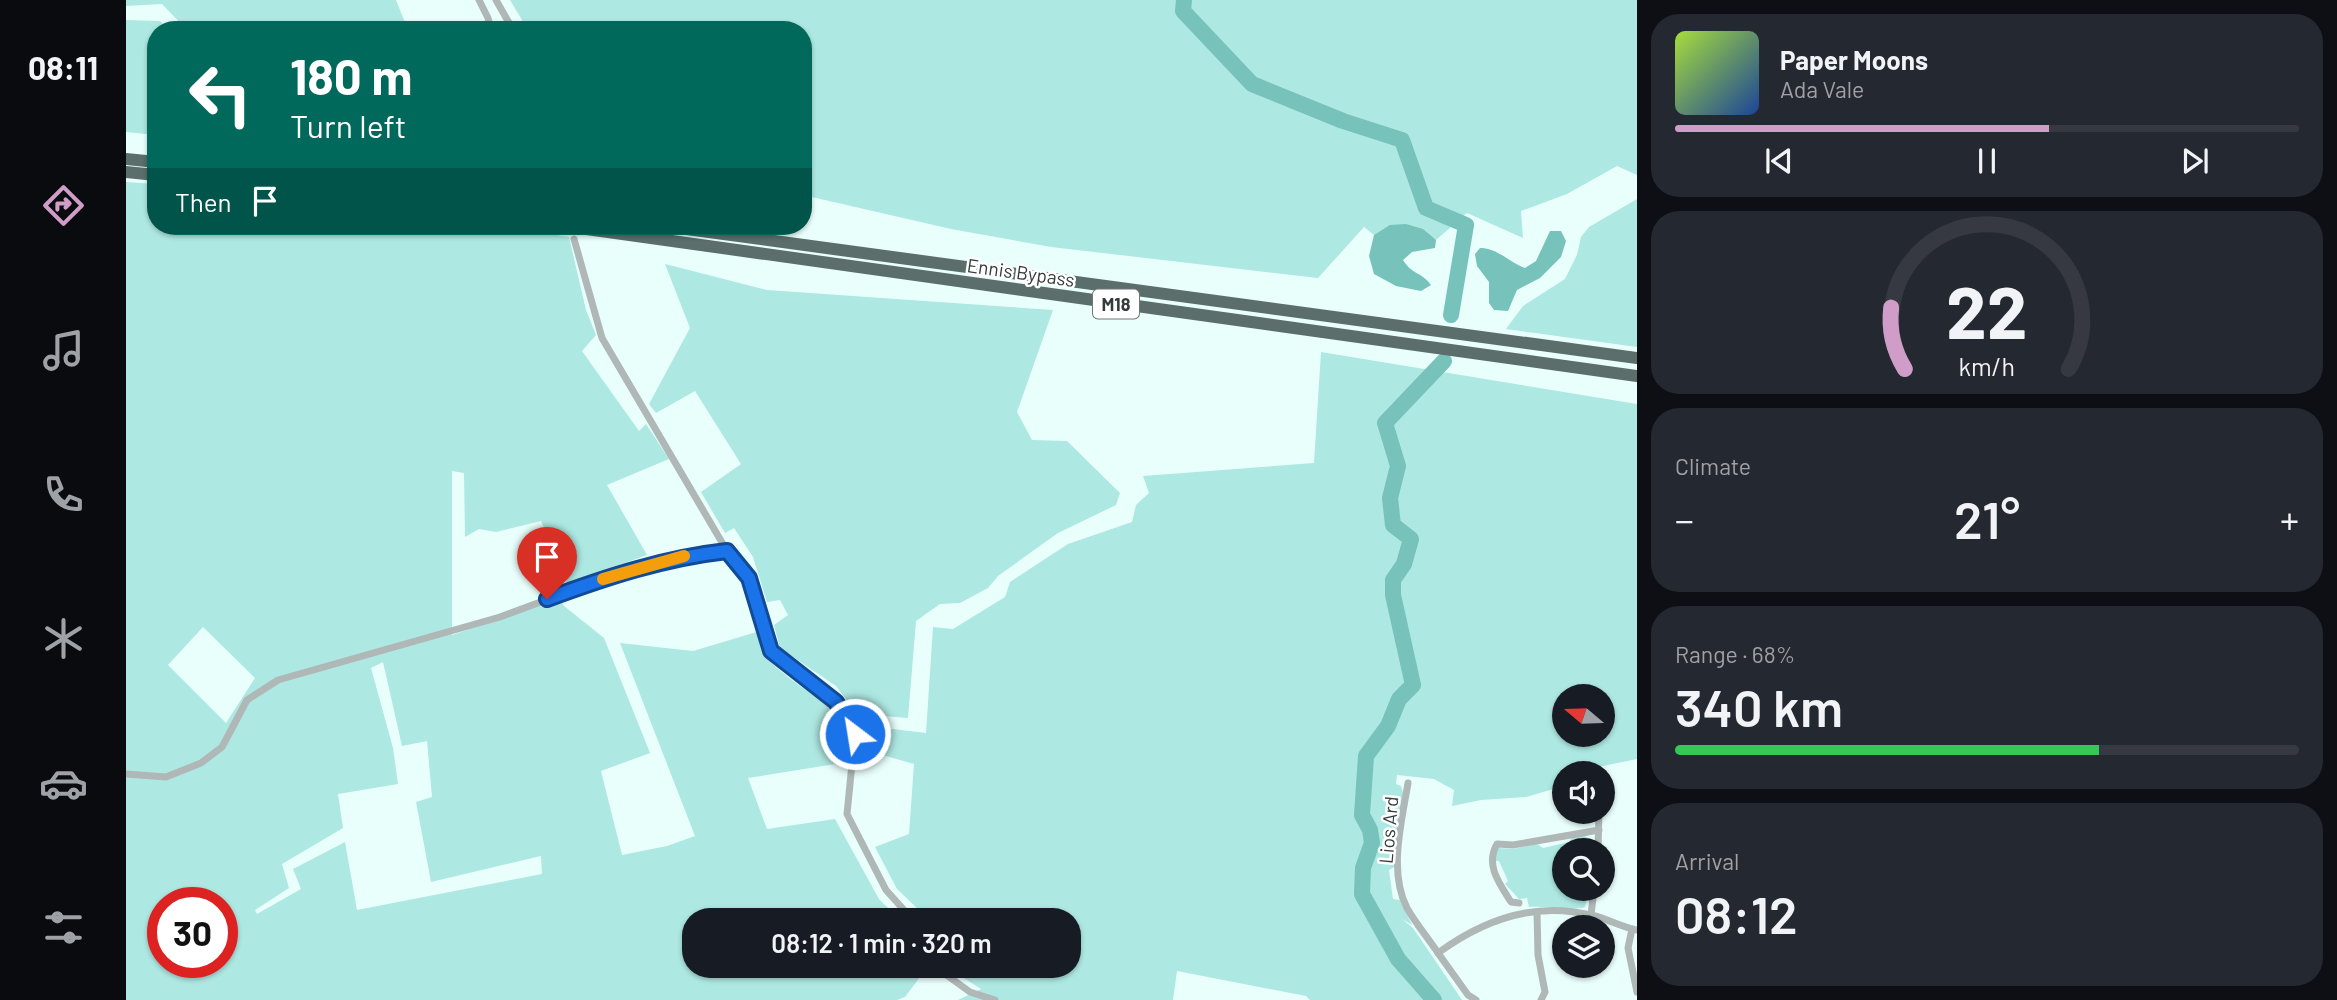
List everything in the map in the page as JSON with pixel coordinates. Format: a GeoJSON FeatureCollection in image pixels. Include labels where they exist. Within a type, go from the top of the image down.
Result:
{"type":"FeatureCollection","features":[{"type":"Feature","properties":{"kind":"highway"},"geometry":{"type":"LineString","coordinates":[[126,159],[147,161]]}},
{"type":"Feature","properties":{"kind":"highway"},"geometry":{"type":"LineString","coordinates":[[126,172],[147,174]]}},
{"type":"Feature","properties":{"kind":"highway","name":"Ennis Bypass"},"geometry":{"type":"LineString","coordinates":[[625,235],[1637,376]]}},
{"type":"Feature","properties":{"kind":"highway","name":"Ennis Bypass"},"geometry":{"type":"LineString","coordinates":[[731,235],[1637,356]]}},
{"type":"Feature","properties":{"kind":"street"},"geometry":{"type":"LineString","coordinates":[[478,0],[489,21]]}},
{"type":"Feature","properties":{"kind":"street"},"geometry":{"type":"LineString","coordinates":[[496,0],[508,21]]}},
{"type":"Feature","properties":{"kind":"street"},"geometry":{"type":"LineString","coordinates":[[574,239],[601,338],[727,551],[749,578],[771,651],[836,702],[855,734],[847,814],[886,890],[902,908]]}},
{"type":"Feature","properties":{"kind":"street"},"geometry":{"type":"LineString","coordinates":[[126,774],[166,777],[201,763],[222,747],[247,700],[278,680],[500,617],[614,575],[683,556],[727,551]]}},
{"type":"Feature","properties":{"kind":"street","name":"Lios Ard"},"geometry":{"type":"LineString","coordinates":[[1408,783],[1401,830],[1400,885],[1406,906],[1468,995],[1476,1000]]}},
{"type":"Feature","properties":{"kind":"street"},"geometry":{"type":"LineString","coordinates":[[1598,824],[1598,838]]}},
{"type":"Feature","properties":{"kind":"street"},"geometry":{"type":"LineString","coordinates":[[1519,903],[1511,902],[1493,870],[1491,855],[1497,844],[1513,845],[1598,830]]}},
{"type":"Feature","properties":{"kind":"street"},"geometry":{"type":"LineString","coordinates":[[1438,953],[1467,932],[1499,919],[1562,910],[1591,915],[1593,901]]}},
{"type":"Feature","properties":{"kind":"street"},"geometry":{"type":"LineString","coordinates":[[1537,912],[1538,955],[1545,992],[1541,1000]]}},
{"type":"Feature","properties":{"kind":"street"},"geometry":{"type":"LineString","coordinates":[[1615,923],[1634,929],[1628,948],[1637,992]]}},
{"type":"Feature","properties":{"kind":"street"},"geometry":{"type":"LineString","coordinates":[[951,978],[970,992],[995,1000]]}},
{"type":"Feature","properties":{"kind":"shaded area"},"geometry":{"type":"Polygon","coordinates":[[[126,0],[396,0],[404,21],[178,21],[162,4],[126,6],[126,0]]]}},
{"type":"Feature","properties":{"kind":"shaded area"},"geometry":{"type":"Polygon","coordinates":[[[510,0],[1637,0],[1637,175],[1617,166],[1567,194],[1521,211],[1523,238],[1467,213],[1436,240],[1413,227],[1390,227],[1374,235],[1364,227],[1318,278],[1051,247],[951,229],[812,197],[812,21],[523,21],[510,0]]]}},
{"type":"Feature","properties":{"kind":"shaded area"},"geometry":{"type":"Polygon","coordinates":[[[126,20],[160,21],[147,21],[147,134],[126,132],[126,20]]]}},
{"type":"Feature","properties":{"kind":"shaded area"},"geometry":{"type":"Polygon","coordinates":[[[126,182],[147,183],[147,235],[569,237],[586,310],[596,335],[582,351],[639,431],[646,424],[669,459],[607,485],[647,555],[567,584],[541,521],[496,532],[479,529],[465,537],[464,473],[452,471],[452,635],[560,599],[564,606],[604,638],[650,753],[601,771],[622,855],[667,846],[695,836],[620,643],[693,651],[760,631],[765,653],[772,663],[823,703],[839,720],[847,745],[848,762],[748,778],[767,829],[835,819],[879,899],[888,908],[682,908],[682,978],[919,978],[905,997],[897,1000],[126,1000],[126,182]],[[203,627],[168,665],[226,723],[255,678],[203,627]],[[383,662],[371,668],[393,748],[398,784],[338,794],[343,828],[282,864],[289,888],[255,910],[257,914],[301,889],[293,869],[345,842],[357,910],[542,874],[541,856],[431,882],[416,802],[432,797],[427,741],[402,746],[383,662]]]}},
{"type":"Feature","properties":{"kind":"shaded area"},"geometry":{"type":"Polygon","coordinates":[[[1637,199],[1637,347],[1506,329],[1523,306],[1565,279],[1577,255],[1581,237],[1589,227],[1637,199]]]}},
{"type":"Feature","properties":{"kind":"shaded area"},"geometry":{"type":"Polygon","coordinates":[[[1406,224],[1423,229],[1436,240],[1435,248],[1412,252],[1403,260],[1431,285],[1421,291],[1396,286],[1374,274],[1369,256],[1374,235],[1390,225],[1406,224]]]}},
{"type":"Feature","properties":{"kind":"shaded area"},"geometry":{"type":"Polygon","coordinates":[[[1550,231],[1561,231],[1566,241],[1561,257],[1540,278],[1517,290],[1508,311],[1494,310],[1489,303],[1489,282],[1477,266],[1475,254],[1480,248],[1486,248],[1525,268],[1536,261],[1550,231]]]}},
{"type":"Feature","properties":{"kind":"shaded area"},"geometry":{"type":"Polygon","coordinates":[[[665,264],[767,290],[1053,310],[1017,412],[1032,440],[1067,441],[1120,493],[1116,505],[1058,533],[998,576],[988,588],[960,603],[940,604],[916,621],[908,718],[857,714],[836,686],[780,648],[774,625],[788,615],[780,600],[767,602],[753,557],[734,528],[725,533],[701,492],[741,464],[695,391],[656,413],[649,404],[690,328],[665,264]]]}},
{"type":"Feature","properties":{"kind":"shaded area"},"geometry":{"type":"Polygon","coordinates":[[[1321,352],[1637,404],[1637,759],[1615,764],[1615,761],[1552,761],[1552,789],[1526,797],[1481,800],[1452,806],[1454,790],[1434,779],[1397,775],[1396,784],[1401,786],[1403,793],[1395,867],[1389,870],[1393,899],[1400,900],[1412,925],[1402,919],[1413,928],[1462,1000],[1310,1000],[1306,996],[1177,971],[1173,1000],[958,1000],[981,989],[964,978],[1081,978],[1081,908],[917,908],[897,889],[875,847],[909,834],[914,764],[868,751],[866,732],[893,729],[926,733],[933,627],[953,629],[1005,597],[1010,582],[1068,544],[1132,522],[1136,505],[1149,493],[1143,476],[1314,463],[1321,352]]]}},
{"type":"Feature","properties":{"kind":"shaded area"},"geometry":{"type":"Polygon","coordinates":[[[1537,844],[1543,848],[1552,846],[1552,901],[1587,901],[1585,907],[1529,907],[1527,898],[1519,899],[1505,884],[1508,881],[1499,861],[1496,861],[1496,851],[1499,848],[1513,849],[1537,844]]]}},
{"type":"Feature","properties":{"kind":"waterway"},"geometry":{"type":"LineString","coordinates":[[1184,0],[1183,11],[1252,84],[1343,121],[1402,140],[1426,208],[1466,225],[1451,315]]}},
{"type":"Feature","properties":{"kind":"waterway"},"geometry":{"type":"LineString","coordinates":[[1434,1000],[1398,959],[1362,894],[1363,868],[1372,843],[1370,830],[1362,815],[1366,756],[1388,726],[1399,699],[1413,685],[1393,595],[1393,580],[1404,564],[1411,539],[1393,525],[1390,498],[1398,466],[1385,423],[1444,361]]}},
{"type":"Feature","properties":{"kind":"slow traffic"},"geometry":{"type":"LineString","coordinates":[[603,579],[684,556]]}},
{"type":"Feature","properties":{"kind":"route"},"geometry":{"type":"LineString","coordinates":[[547,599],[614,575],[683,556],[727,551],[749,578],[771,651],[836,702],[855,734]]}}]}
